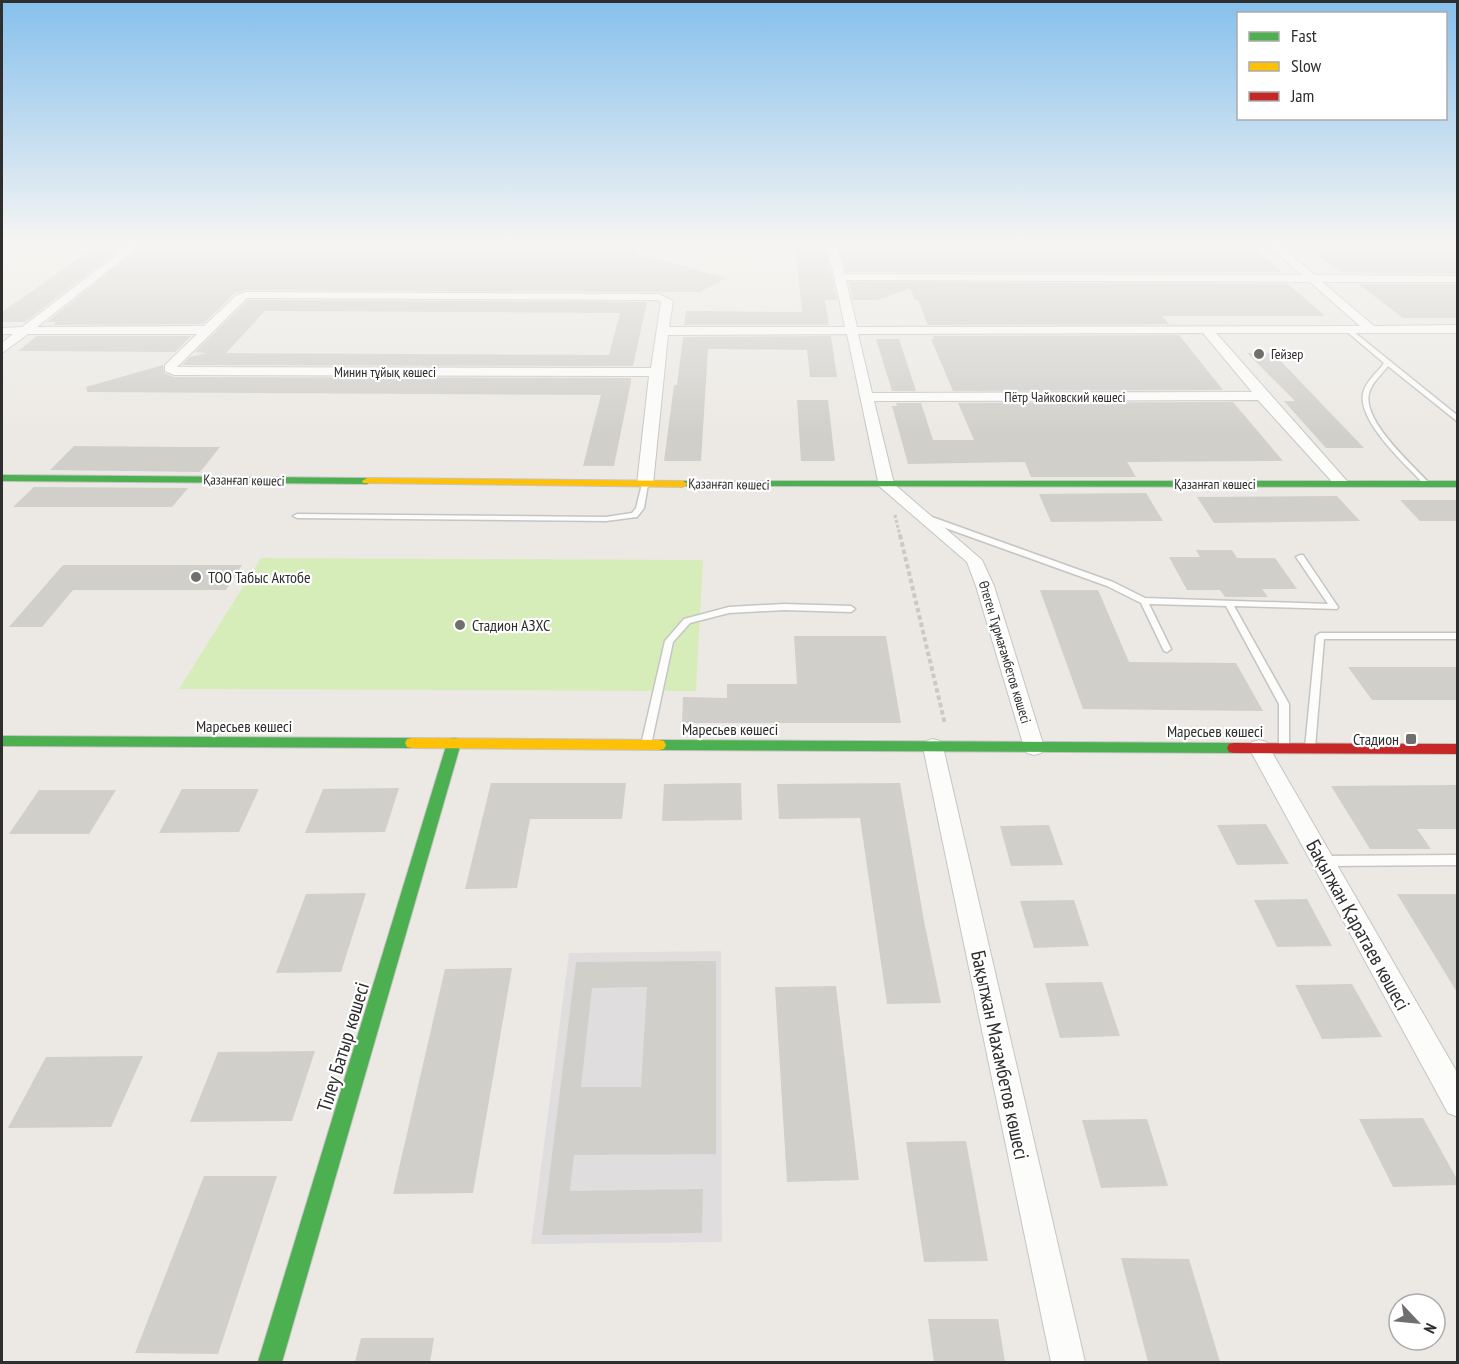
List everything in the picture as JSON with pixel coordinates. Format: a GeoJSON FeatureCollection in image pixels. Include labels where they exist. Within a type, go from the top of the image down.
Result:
{"type":"FeatureCollection","features":[{"type":"Feature","properties":{"kind":"street"},"geometry":{"type":"LineString","coordinates":[[2,349],[56,308]]}},
{"type":"Feature","properties":{"kind":"street","name":"Минин тұйық көшесі"},"geometry":{"type":"LineString","coordinates":[[230,308],[169,370],[656,371]]}},
{"type":"Feature","properties":{"kind":"street","name":"Минин тұйық көшесі"},"geometry":{"type":"LineString","coordinates":[[645,484],[656,371],[666,308]]}},
{"type":"Feature","properties":{"kind":"street"},"geometry":{"type":"LineString","coordinates":[[847,308],[887,486]]}},
{"type":"Feature","properties":{"kind":"street"},"geometry":{"type":"LineString","coordinates":[[1346,308],[1371,329]]}},
{"type":"Feature","properties":{"kind":"street"},"geometry":{"type":"LineString","coordinates":[[663,331],[1458,329]]}},
{"type":"Feature","properties":{"kind":"street"},"geometry":{"type":"LineString","coordinates":[[2,331],[207,330]]}},
{"type":"Feature","properties":{"kind":"street"},"geometry":{"type":"LineString","coordinates":[[1207,330],[1262,396],[1341,483]]}},
{"type":"Feature","properties":{"kind":"street","name":"Пётр Чайковский көшесі"},"geometry":{"type":"LineString","coordinates":[[867,397],[1262,396]]}},
{"type":"Feature","properties":{"kind":"street","name":"Қазанғап көшесі"},"geometry":{"type":"LineString","coordinates":[[2,478],[887,486],[1458,484]]}},
{"type":"Feature","properties":{"kind":"street","name":"Өтеген Тұрмағамбетов көшесі"},"geometry":{"type":"LineString","coordinates":[[887,486],[974,560],[986,586],[1034,747]]}},
{"type":"Feature","properties":{"kind":"street","name":"Маресьев көшесі"},"geometry":{"type":"LineString","coordinates":[[2,741],[646,745],[940,739],[1034,747],[1458,749]]}},
{"type":"Feature","properties":{"kind":"street","name":"Бақытжан Махамбетов көшесі"},"geometry":{"type":"LineString","coordinates":[[940,739],[1068,1362]]}},
{"type":"Feature","properties":{"kind":"street","name":"Тілеу Батыр көшесі"},"geometry":{"type":"LineString","coordinates":[[270,1362],[454,743]]}},
{"type":"Feature","properties":{"kind":"street","name":"Бақытжан Қаратаев көшесі"},"geometry":{"type":"LineString","coordinates":[[1259,748],[1322,861],[1451,1079],[1458,1103]]}},
{"type":"Feature","properties":{"kind":"lane"},"geometry":{"type":"LineString","coordinates":[[1347,329],[1458,420]]}},
{"type":"Feature","properties":{"kind":"lane"},"geometry":{"type":"LineString","coordinates":[[1387,363],[1366,392],[1365,406],[1387,441],[1428,484]]}},
{"type":"Feature","properties":{"kind":"lane"},"geometry":{"type":"LineString","coordinates":[[297,516],[606,519],[634,515],[640,508],[645,484]]}},
{"type":"Feature","properties":{"kind":"lane"},"geometry":{"type":"LineString","coordinates":[[924,518],[1110,584],[1144,601],[1334,607],[1300,557]]}},
{"type":"Feature","properties":{"kind":"lane"},"geometry":{"type":"LineString","coordinates":[[1144,601],[1167,649]]}},
{"type":"Feature","properties":{"kind":"lane"},"geometry":{"type":"LineString","coordinates":[[1229,604],[1284,704],[1284,748]]}},
{"type":"Feature","properties":{"kind":"lane"},"geometry":{"type":"LineString","coordinates":[[646,745],[669,641],[687,621],[729,610],[784,607],[851,609]]}},
{"type":"Feature","properties":{"kind":"lane"},"geometry":{"type":"LineString","coordinates":[[1310,748],[1320,636],[1458,636]]}},
{"type":"Feature","properties":{"kind":"lane"},"geometry":{"type":"LineString","coordinates":[[1322,861],[1458,860]]}},
{"type":"Feature","properties":{"kind":"path"},"geometry":{"type":"LineString","coordinates":[[887,486],[940,739]]}},
{"type":"Feature","properties":{"kind":"shaded area"},"geometry":{"type":"Polygon","coordinates":[[[721,951],[722,1242],[531,1244],[569,953],[721,951]]]}},
{"type":"Feature","properties":{"kind":"green space","name":"Стадион АЗХС"},"geometry":{"type":"Polygon","coordinates":[[[261,558],[703,560],[696,691],[179,689],[261,558]]]}},
{"type":"Feature","properties":{"kind":"building"},"geometry":{"type":"Polygon","coordinates":[[[8,308],[44,308],[25,322],[2,322],[2,312],[8,308]]]}},
{"type":"Feature","properties":{"kind":"building"},"geometry":{"type":"Polygon","coordinates":[[[65,308],[220,308],[203,324],[53,325],[56,322],[47,322],[65,308]]]}},
{"type":"Feature","properties":{"kind":"building"},"geometry":{"type":"Polygon","coordinates":[[[240,308],[646,308],[633,366],[182,365],[190,357],[206,353],[195,352],[240,308]],[[265,311],[226,353],[609,355],[620,313],[265,311]]]}},
{"type":"Feature","properties":{"kind":"building"},"geometry":{"type":"Polygon","coordinates":[[[802,308],[826,308],[829,325],[684,325],[686,311],[802,312],[802,308]]]}},
{"type":"Feature","properties":{"kind":"building"},"geometry":{"type":"Polygon","coordinates":[[[921,308],[1315,308],[1325,316],[1162,316],[1169,324],[928,325],[921,308]]]}},
{"type":"Feature","properties":{"kind":"building"},"geometry":{"type":"Polygon","coordinates":[[[1389,308],[1458,308],[1458,318],[1403,318],[1389,308]]]}},
{"type":"Feature","properties":{"kind":"building"},"geometry":{"type":"Polygon","coordinates":[[[1179,335],[1223,390],[953,391],[931,339],[934,339],[933,336],[1179,335]]]}},
{"type":"Feature","properties":{"kind":"building"},"geometry":{"type":"Polygon","coordinates":[[[37,336],[191,336],[175,352],[18,351],[37,336]]]}},
{"type":"Feature","properties":{"kind":"building"},"geometry":{"type":"Polygon","coordinates":[[[831,336],[837,377],[810,377],[807,350],[708,349],[701,461],[664,461],[683,337],[831,336]]]}},
{"type":"Feature","properties":{"kind":"building"},"geometry":{"type":"Polygon","coordinates":[[[876,339],[899,339],[916,391],[892,391],[876,339]]]}},
{"type":"Feature","properties":{"kind":"building"},"geometry":{"type":"Polygon","coordinates":[[[1247,353],[1273,353],[1364,448],[1326,448],[1284,401],[1295,401],[1247,353]]]}},
{"type":"Feature","properties":{"kind":"building"},"geometry":{"type":"Polygon","coordinates":[[[163,365],[164,373],[174,377],[631,378],[631,382],[614,466],[583,466],[601,395],[87,392],[86,387],[163,365]]]}},
{"type":"Feature","properties":{"kind":"building"},"geometry":{"type":"Polygon","coordinates":[[[797,400],[828,400],[835,461],[801,461],[797,400]]]}},
{"type":"Feature","properties":{"kind":"building"},"geometry":{"type":"Polygon","coordinates":[[[1233,402],[1283,461],[1127,462],[1136,477],[1031,477],[1025,462],[908,464],[892,406],[897,406],[896,403],[921,403],[933,440],[974,440],[958,403],[1233,402]]]}},
{"type":"Feature","properties":{"kind":"building"},"geometry":{"type":"Polygon","coordinates":[[[74,446],[220,447],[200,472],[50,470],[74,446]]]}},
{"type":"Feature","properties":{"kind":"building"},"geometry":{"type":"Polygon","coordinates":[[[34,487],[188,488],[172,507],[13,507],[34,487]]]}},
{"type":"Feature","properties":{"kind":"building"},"geometry":{"type":"Polygon","coordinates":[[[1146,493],[1163,521],[1051,522],[1039,494],[1146,493]]]}},
{"type":"Feature","properties":{"kind":"building"},"geometry":{"type":"Polygon","coordinates":[[[1337,496],[1360,521],[1214,523],[1197,497],[1337,496]]]}},
{"type":"Feature","properties":{"kind":"building"},"geometry":{"type":"Polygon","coordinates":[[[1400,500],[1458,500],[1458,521],[1420,521],[1400,500]]]}},
{"type":"Feature","properties":{"kind":"building"},"geometry":{"type":"Polygon","coordinates":[[[1196,550],[1232,550],[1237,558],[1275,558],[1297,589],[1262,589],[1268,597],[1225,597],[1220,590],[1187,590],[1169,557],[1200,557],[1196,550]]]}},
{"type":"Feature","properties":{"kind":"building"},"geometry":{"type":"Polygon","coordinates":[[[63,565],[242,565],[226,590],[73,590],[42,627],[9,627],[63,565]]]}},
{"type":"Feature","properties":{"kind":"building"},"geometry":{"type":"Polygon","coordinates":[[[1040,590],[1098,590],[1129,662],[1236,663],[1263,711],[1083,709],[1040,590]]]}},
{"type":"Feature","properties":{"kind":"building"},"geometry":{"type":"Polygon","coordinates":[[[794,636],[886,636],[901,723],[682,723],[683,697],[727,698],[727,684],[797,684],[794,636]]]}},
{"type":"Feature","properties":{"kind":"building"},"geometry":{"type":"Polygon","coordinates":[[[1348,667],[1458,667],[1458,700],[1372,700],[1348,667]]]}},
{"type":"Feature","properties":{"kind":"building"},"geometry":{"type":"Polygon","coordinates":[[[491,783],[626,783],[622,819],[530,819],[517,888],[465,889],[491,783]]]}},
{"type":"Feature","properties":{"kind":"building"},"geometry":{"type":"Polygon","coordinates":[[[741,783],[742,820],[662,821],[664,784],[741,783]]]}},
{"type":"Feature","properties":{"kind":"building"},"geometry":{"type":"Polygon","coordinates":[[[900,783],[941,1003],[887,1004],[860,818],[779,819],[777,784],[900,783]]]}},
{"type":"Feature","properties":{"kind":"building"},"geometry":{"type":"Polygon","coordinates":[[[1458,785],[1458,829],[1417,829],[1431,849],[1370,849],[1331,786],[1458,785]]]}},
{"type":"Feature","properties":{"kind":"building"},"geometry":{"type":"Polygon","coordinates":[[[399,788],[385,832],[305,833],[323,789],[399,788]]]}},
{"type":"Feature","properties":{"kind":"building"},"geometry":{"type":"Polygon","coordinates":[[[182,789],[259,789],[239,832],[159,833],[182,789]]]}},
{"type":"Feature","properties":{"kind":"building"},"geometry":{"type":"Polygon","coordinates":[[[39,790],[116,790],[89,834],[9,834],[39,790]]]}},
{"type":"Feature","properties":{"kind":"building"},"geometry":{"type":"Polygon","coordinates":[[[1266,824],[1289,864],[1237,865],[1217,825],[1266,824]]]}},
{"type":"Feature","properties":{"kind":"building"},"geometry":{"type":"Polygon","coordinates":[[[1049,825],[1063,865],[1011,866],[1000,826],[1049,825]]]}},
{"type":"Feature","properties":{"kind":"building"},"geometry":{"type":"Polygon","coordinates":[[[366,893],[341,972],[276,973],[306,894],[366,893]]]}},
{"type":"Feature","properties":{"kind":"building"},"geometry":{"type":"Polygon","coordinates":[[[1397,894],[1458,894],[1458,994],[1397,894]]]}},
{"type":"Feature","properties":{"kind":"building"},"geometry":{"type":"Polygon","coordinates":[[[1307,899],[1332,946],[1277,947],[1254,900],[1307,899]]]}},
{"type":"Feature","properties":{"kind":"building"},"geometry":{"type":"Polygon","coordinates":[[[1074,900],[1089,946],[1034,948],[1020,901],[1074,900]]]}},
{"type":"Feature","properties":{"kind":"building"},"geometry":{"type":"Polygon","coordinates":[[[716,961],[716,1154],[574,1155],[570,1191],[703,1189],[702,1233],[542,1235],[576,962],[716,961]],[[647,987],[592,988],[581,1087],[641,1087],[647,987]]]}},
{"type":"Feature","properties":{"kind":"building"},"geometry":{"type":"Polygon","coordinates":[[[512,968],[473,1193],[393,1194],[445,969],[512,968]]]}},
{"type":"Feature","properties":{"kind":"building"},"geometry":{"type":"Polygon","coordinates":[[[1102,982],[1120,1036],[1060,1038],[1045,983],[1102,982]]]}},
{"type":"Feature","properties":{"kind":"building"},"geometry":{"type":"Polygon","coordinates":[[[1352,984],[1382,1037],[1322,1039],[1295,985],[1352,984]]]}},
{"type":"Feature","properties":{"kind":"building"},"geometry":{"type":"Polygon","coordinates":[[[836,986],[859,1180],[787,1182],[775,987],[836,986]]]}},
{"type":"Feature","properties":{"kind":"building"},"geometry":{"type":"Polygon","coordinates":[[[315,1051],[292,1121],[190,1122],[218,1052],[315,1051]]]}},
{"type":"Feature","properties":{"kind":"building"},"geometry":{"type":"Polygon","coordinates":[[[143,1056],[111,1127],[8,1128],[46,1057],[143,1056]]]}},
{"type":"Feature","properties":{"kind":"building"},"geometry":{"type":"Polygon","coordinates":[[[1423,1118],[1458,1181],[1458,1185],[1393,1187],[1359,1119],[1423,1118]]]}},
{"type":"Feature","properties":{"kind":"building"},"geometry":{"type":"Polygon","coordinates":[[[1147,1119],[1168,1186],[1101,1188],[1082,1120],[1147,1119]]]}},
{"type":"Feature","properties":{"kind":"building"},"geometry":{"type":"Polygon","coordinates":[[[966,1141],[988,1261],[924,1262],[906,1142],[966,1141]]]}},
{"type":"Feature","properties":{"kind":"building"},"geometry":{"type":"Polygon","coordinates":[[[204,1176],[277,1176],[218,1354],[135,1353],[204,1176]]]}},
{"type":"Feature","properties":{"kind":"building"},"geometry":{"type":"Polygon","coordinates":[[[1121,1258],[1189,1259],[1220,1362],[1148,1362],[1121,1258]]]}},
{"type":"Feature","properties":{"kind":"building"},"geometry":{"type":"Polygon","coordinates":[[[928,1319],[998,1319],[1005,1362],[934,1362],[928,1319]]]}},
{"type":"Feature","properties":{"kind":"building"},"geometry":{"type":"Polygon","coordinates":[[[361,1338],[434,1338],[430,1362],[355,1362],[361,1338]]]}},
{"type":"Feature","properties":{"kind":"traffic: fast"},"geometry":{"type":"LineString","coordinates":[[2,478],[367,481]]}},
{"type":"Feature","properties":{"kind":"traffic: fast"},"geometry":{"type":"LineString","coordinates":[[683,484],[1458,484]]}},
{"type":"Feature","properties":{"kind":"traffic: fast"},"geometry":{"type":"LineString","coordinates":[[2,741],[412,743]]}},
{"type":"Feature","properties":{"kind":"traffic: fast"},"geometry":{"type":"LineString","coordinates":[[270,1362],[454,743]]}},
{"type":"Feature","properties":{"kind":"traffic: fast"},"geometry":{"type":"LineString","coordinates":[[659,745],[1234,748]]}},
{"type":"Feature","properties":{"kind":"traffic: slow"},"geometry":{"type":"LineString","coordinates":[[367,481],[683,484]]}},
{"type":"Feature","properties":{"kind":"traffic: slow"},"geometry":{"type":"LineString","coordinates":[[412,743],[659,745]]}},
{"type":"Feature","properties":{"kind":"traffic: jam"},"geometry":{"type":"LineString","coordinates":[[1234,748],[1458,749]]}},
{"type":"Feature","properties":{"kind":"place","name":"Гейзер"},"geometry":{"type":"Point","coordinates":[1259,354]}},
{"type":"Feature","properties":{"kind":"place","name":"ТОО Табыс Актобе"},"geometry":{"type":"Point","coordinates":[196,577]}},
{"type":"Feature","properties":{"kind":"place","name":"Стадион АЗХС"},"geometry":{"type":"Point","coordinates":[460,625]}},
{"type":"Feature","properties":{"kind":"place","name":"Стадион"},"geometry":{"type":"Point","coordinates":[1411,739]}}]}
